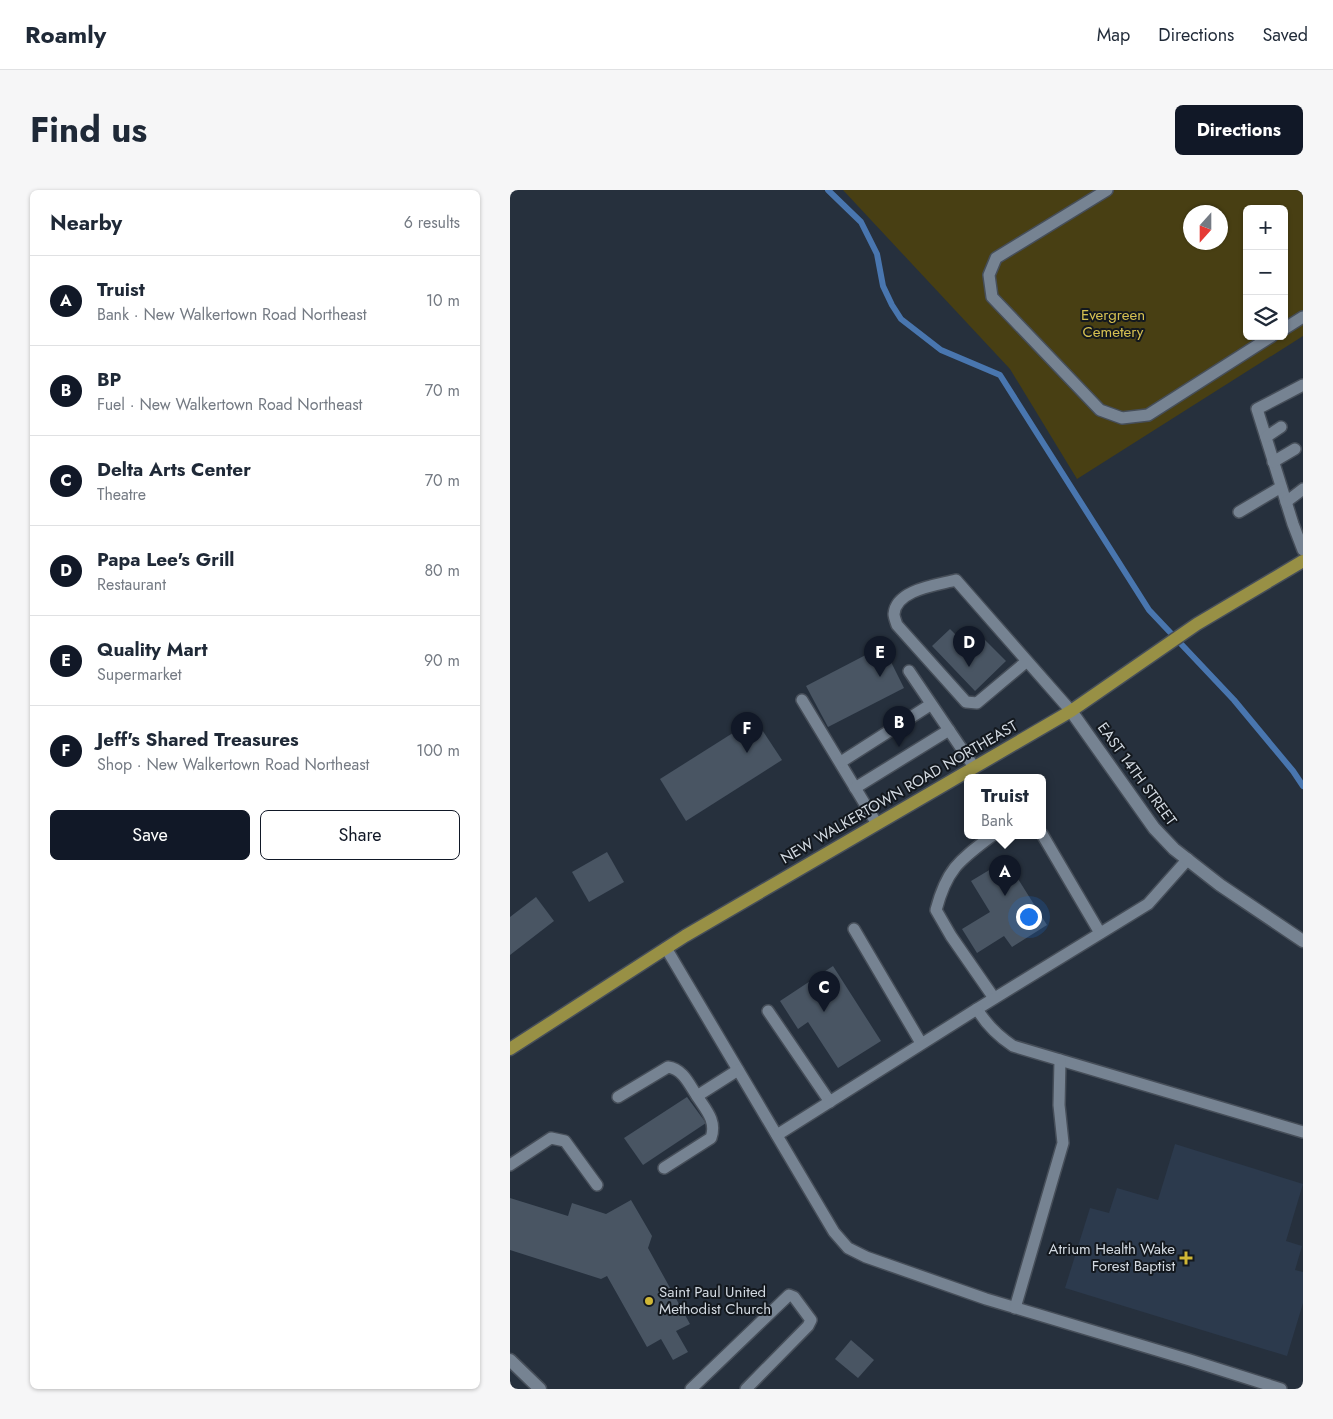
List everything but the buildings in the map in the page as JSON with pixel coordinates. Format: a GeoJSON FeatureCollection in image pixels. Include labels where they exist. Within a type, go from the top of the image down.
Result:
{"type":"FeatureCollection","features":[{"type":"Feature","properties":{"kind":"main road","name":"NEW WALKERTOWN ROAD NORTHEAST"},"geometry":{"type":"LineString","coordinates":[[510,1048],[666,948],[1071,711],[1197,624],[1303,561]]}},
{"type":"Feature","properties":{"kind":"main road","name":"EAST 14TH STREET"},"geometry":{"type":"LineString","coordinates":[[1071,711],[1145,818],[1174,849],[1220,886],[1303,941]]}},
{"type":"Feature","properties":{"kind":"main road"},"geometry":{"type":"LineString","coordinates":[[510,1360],[515,1373],[540,1389]]}},
{"type":"Feature","properties":{"kind":"lane"},"geometry":{"type":"LineString","coordinates":[[1107,190],[996,258],[989,275],[992,297],[1100,410],[1122,418],[1148,415],[1266,340]]}},
{"type":"Feature","properties":{"kind":"lane"},"geometry":{"type":"LineString","coordinates":[[1288,326],[1303,317]]}},
{"type":"Feature","properties":{"kind":"lane"},"geometry":{"type":"LineString","coordinates":[[1303,385],[1257,409],[1303,550]]}},
{"type":"Feature","properties":{"kind":"lane"},"geometry":{"type":"LineString","coordinates":[[1266,437],[1281,427]]}},
{"type":"Feature","properties":{"kind":"lane"},"geometry":{"type":"LineString","coordinates":[[1273,462],[1295,449]]}},
{"type":"Feature","properties":{"kind":"lane"},"geometry":{"type":"LineString","coordinates":[[1239,512],[1281,487]]}},
{"type":"Feature","properties":{"kind":"lane"},"geometry":{"type":"LineString","coordinates":[[1286,502],[1303,488]]}},
{"type":"Feature","properties":{"kind":"lane"},"geometry":{"type":"LineString","coordinates":[[1293,524],[1303,517]]}},
{"type":"Feature","properties":{"kind":"lane"},"geometry":{"type":"LineString","coordinates":[[1028,661],[977,703],[966,702],[897,625],[894,614],[898,603],[910,592],[956,580],[1028,661],[1071,711]]}},
{"type":"Feature","properties":{"kind":"lane"},"geometry":{"type":"LineString","coordinates":[[909,671],[974,768]]}},
{"type":"Feature","properties":{"kind":"lane"},"geometry":{"type":"LineString","coordinates":[[802,700],[877,824]]}},
{"type":"Feature","properties":{"kind":"lane"},"geometry":{"type":"LineString","coordinates":[[841,762],[930,704]]}},
{"type":"Feature","properties":{"kind":"lane"},"geometry":{"type":"LineString","coordinates":[[855,788],[949,730]]}},
{"type":"Feature","properties":{"kind":"lane"},"geometry":{"type":"LineString","coordinates":[[988,839],[962,859],[950,873],[940,894],[936,910],[951,936],[994,998]]}},
{"type":"Feature","properties":{"kind":"lane"},"geometry":{"type":"LineString","coordinates":[[1045,839],[1100,933]]}},
{"type":"Feature","properties":{"kind":"lane"},"geometry":{"type":"LineString","coordinates":[[777,1135],[921,1043],[1148,904],[1188,859]]}},
{"type":"Feature","properties":{"kind":"lane"},"geometry":{"type":"LineString","coordinates":[[854,928],[921,1043]]}},
{"type":"Feature","properties":{"kind":"lane"},"geometry":{"type":"LineString","coordinates":[[666,948],[834,1232],[848,1248],[866,1257],[1015,1308],[1281,1389]]}},
{"type":"Feature","properties":{"kind":"lane"},"geometry":{"type":"LineString","coordinates":[[977,1009],[984,1021],[1001,1039],[1013,1046],[1303,1132]]}},
{"type":"Feature","properties":{"kind":"lane"},"geometry":{"type":"LineString","coordinates":[[768,1011],[830,1102]]}},
{"type":"Feature","properties":{"kind":"lane"},"geometry":{"type":"LineString","coordinates":[[1015,1308],[1063,1143],[1060,1105],[1060,1060]]}},
{"type":"Feature","properties":{"kind":"lane"},"geometry":{"type":"LineString","coordinates":[[618,1097],[668,1067],[680,1071],[698,1096],[713,1120],[714,1130],[711,1138],[664,1168]]}},
{"type":"Feature","properties":{"kind":"lane"},"geometry":{"type":"LineString","coordinates":[[698,1096],[738,1070]]}},
{"type":"Feature","properties":{"kind":"lane"},"geometry":{"type":"LineString","coordinates":[[510,1165],[551,1138],[565,1141],[597,1185]]}},
{"type":"Feature","properties":{"kind":"lane"},"geometry":{"type":"LineString","coordinates":[[691,1389],[789,1295],[794,1297],[811,1320],[808,1326],[746,1389]]}},
{"type":"Feature","properties":{"kind":"shaded area","name":"Atrium Health Wake Forest Baptist"},"geometry":{"type":"Polygon","coordinates":[[[1175,1144],[1303,1184],[1286,1241],[1302,1246],[1295,1270],[1303,1272],[1303,1303],[1287,1356],[1065,1288],[1090,1208],[1109,1213],[1117,1188],[1158,1200],[1175,1144]]]}},
{"type":"Feature","properties":{"kind":"green space","name":"Evergreen Cemetery"},"geometry":{"type":"Polygon","coordinates":[[[843,190],[1303,190],[1303,336],[1077,479],[1010,369],[843,190]]]}},
{"type":"Feature","properties":{"kind":"waterway"},"geometry":{"type":"LineString","coordinates":[[828,190],[861,222],[877,254],[883,286],[901,319],[941,350],[1000,375],[1149,610],[1234,700],[1293,771],[1303,786]]}},
{"type":"Feature","properties":{"kind":"place","name":"Papa Lee's Grill"},"geometry":{"type":"Point","coordinates":[969,667]}},
{"type":"Feature","properties":{"kind":"place","name":"Quality Mart"},"geometry":{"type":"Point","coordinates":[880,677]}},
{"type":"Feature","properties":{"kind":"place","name":"BP"},"geometry":{"type":"Point","coordinates":[899,747]}},
{"type":"Feature","properties":{"kind":"place","name":"Jeff's Shared Treasures"},"geometry":{"type":"Point","coordinates":[747,753]}},
{"type":"Feature","properties":{"kind":"place","name":"Truist"},"geometry":{"type":"Point","coordinates":[1005,896]}},
{"type":"Feature","properties":{"kind":"place","name":"Delta Arts Center"},"geometry":{"type":"Point","coordinates":[824,1012]}},
{"type":"Feature","properties":{"kind":"place","name":"Atrium Health Wake Forest Baptist"},"geometry":{"type":"Point","coordinates":[1186,1258]}},
{"type":"Feature","properties":{"kind":"place","name":"Saint Paul United Methodist Church"},"geometry":{"type":"Point","coordinates":[649,1301]}}]}
